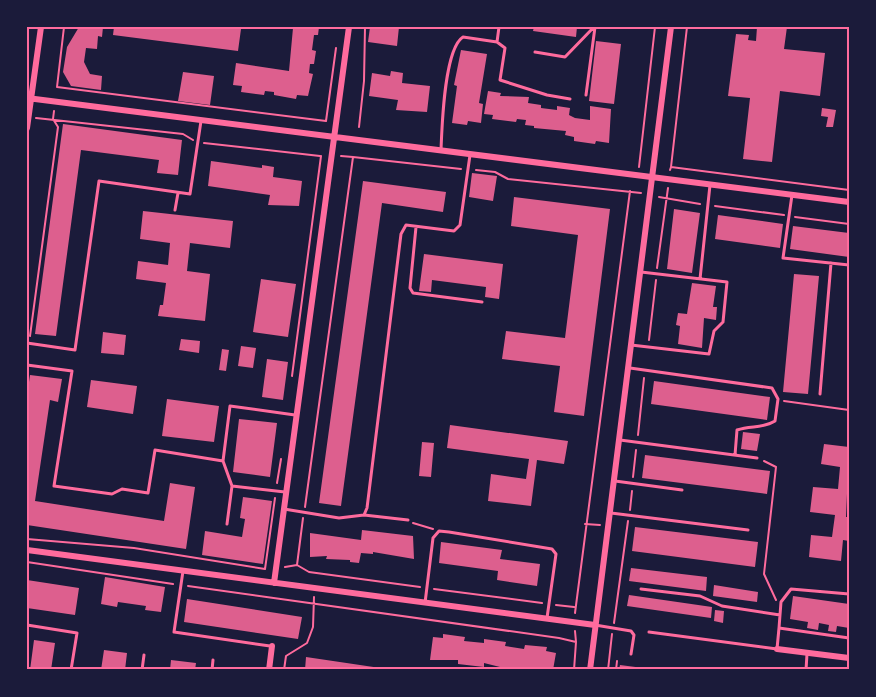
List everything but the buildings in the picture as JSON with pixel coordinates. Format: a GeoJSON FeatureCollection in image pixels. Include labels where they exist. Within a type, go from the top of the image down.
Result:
{"type":"FeatureCollection","features":[{"type":"Feature","properties":{"kind":"street"},"geometry":{"type":"LineString","coordinates":[[27,128],[29,98],[41,27]]}},
{"type":"Feature","properties":{"kind":"street"},"geometry":{"type":"LineString","coordinates":[[274,583],[349,27]]}},
{"type":"Feature","properties":{"kind":"street"},"geometry":{"type":"LineString","coordinates":[[590,670],[671,27]]}},
{"type":"Feature","properties":{"kind":"street"},"geometry":{"type":"LineString","coordinates":[[29,98],[335,139],[849,202]]}},
{"type":"Feature","properties":{"kind":"street"},"geometry":{"type":"LineString","coordinates":[[27,550],[596,625]]}},
{"type":"Feature","properties":{"kind":"street"},"geometry":{"type":"LineString","coordinates":[[269,670],[272,646]]}},
{"type":"Feature","properties":{"kind":"street"},"geometry":{"type":"LineString","coordinates":[[777,649],[849,657]]}},
{"type":"Feature","properties":{"kind":"lane"},"geometry":{"type":"LineString","coordinates":[[497,42],[499,27]]}},
{"type":"Feature","properties":{"kind":"lane"},"geometry":{"type":"LineString","coordinates":[[535,52],[565,57],[595,27]]}},
{"type":"Feature","properties":{"kind":"lane"},"geometry":{"type":"LineString","coordinates":[[586,95],[595,27]]}},
{"type":"Feature","properties":{"kind":"lane"},"geometry":{"type":"LineString","coordinates":[[441,152],[443,115],[454,48],[463,37],[497,42],[505,48],[500,80],[570,99]]}},
{"type":"Feature","properties":{"kind":"lane"},"geometry":{"type":"LineString","coordinates":[[28,343],[75,350],[99,181],[190,194],[201,121]]}},
{"type":"Feature","properties":{"kind":"lane"},"geometry":{"type":"LineString","coordinates":[[364,515],[370,485],[401,234],[406,225],[454,231],[460,225],[470,155]]}},
{"type":"Feature","properties":{"kind":"lane"},"geometry":{"type":"LineString","coordinates":[[700,279],[710,184]]}},
{"type":"Feature","properties":{"kind":"lane"},"geometry":{"type":"LineString","coordinates":[[175,210],[178,193]]}},
{"type":"Feature","properties":{"kind":"lane"},"geometry":{"type":"LineString","coordinates":[[792,195],[783,258],[849,266]]}},
{"type":"Feature","properties":{"kind":"lane"},"geometry":{"type":"LineString","coordinates":[[416,227],[411,288],[413,293],[482,302]]}},
{"type":"Feature","properties":{"kind":"lane"},"geometry":{"type":"LineString","coordinates":[[820,394],[831,263]]}},
{"type":"Feature","properties":{"kind":"lane"},"geometry":{"type":"LineString","coordinates":[[630,345],[709,354],[714,331],[723,322],[727,282],[639,271]]}},
{"type":"Feature","properties":{"kind":"lane"},"geometry":{"type":"LineString","coordinates":[[27,365],[72,370],[54,486],[112,494],[123,489],[148,493],[155,450],[223,460]]}},
{"type":"Feature","properties":{"kind":"lane"},"geometry":{"type":"LineString","coordinates":[[627,368],[772,388],[778,399],[775,422],[765,427],[749,425],[738,430],[735,455]]}},
{"type":"Feature","properties":{"kind":"lane"},"geometry":{"type":"LineString","coordinates":[[227,524],[232,486],[223,460],[230,406],[297,415]]}},
{"type":"Feature","properties":{"kind":"lane"},"geometry":{"type":"LineString","coordinates":[[618,440],[757,458]]}},
{"type":"Feature","properties":{"kind":"lane"},"geometry":{"type":"LineString","coordinates":[[613,481],[682,490]]}},
{"type":"Feature","properties":{"kind":"lane"},"geometry":{"type":"LineString","coordinates":[[232,486],[286,493]]}},
{"type":"Feature","properties":{"kind":"lane"},"geometry":{"type":"LineString","coordinates":[[284,509],[339,518],[364,515],[408,520]]}},
{"type":"Feature","properties":{"kind":"lane"},"geometry":{"type":"LineString","coordinates":[[609,513],[748,531]]}},
{"type":"Feature","properties":{"kind":"lane"},"geometry":{"type":"LineString","coordinates":[[425,603],[433,538],[439,531],[449,532],[552,549],[556,554],[547,619]]}},
{"type":"Feature","properties":{"kind":"lane"},"geometry":{"type":"LineString","coordinates":[[183,570],[174,632],[272,646]]}},
{"type":"Feature","properties":{"kind":"lane"},"geometry":{"type":"LineString","coordinates":[[640,589],[700,596],[722,606],[780,615]]}},
{"type":"Feature","properties":{"kind":"lane"},"geometry":{"type":"LineString","coordinates":[[649,632],[777,649],[781,602],[790,589],[849,594]]}},
{"type":"Feature","properties":{"kind":"lane"},"geometry":{"type":"LineString","coordinates":[[27,625],[76,633],[71,670]]}},
{"type":"Feature","properties":{"kind":"lane"},"geometry":{"type":"LineString","coordinates":[[596,625],[631,631],[634,635],[631,654]]}},
{"type":"Feature","properties":{"kind":"lane"},"geometry":{"type":"LineString","coordinates":[[779,628],[849,638]]}},
{"type":"Feature","properties":{"kind":"lane"},"geometry":{"type":"LineString","coordinates":[[806,670],[807,652]]}},
{"type":"Feature","properties":{"kind":"lane"},"geometry":{"type":"LineString","coordinates":[[142,670],[144,655]]}},
{"type":"Feature","properties":{"kind":"lane"},"geometry":{"type":"LineString","coordinates":[[212,670],[213,660]]}},
{"type":"Feature","properties":{"kind":"path"},"geometry":{"type":"LineString","coordinates":[[64,27],[57,87],[326,121],[338,38]]}},
{"type":"Feature","properties":{"kind":"path"},"geometry":{"type":"LineString","coordinates":[[358,127],[364,81],[365,27]]}},
{"type":"Feature","properties":{"kind":"path"},"geometry":{"type":"LineString","coordinates":[[639,168],[655,27]]}},
{"type":"Feature","properties":{"kind":"path"},"geometry":{"type":"LineString","coordinates":[[670,174],[687,27]]}},
{"type":"Feature","properties":{"kind":"path"},"geometry":{"type":"LineString","coordinates":[[28,117],[183,134],[198,143],[321,156],[291,385]]}},
{"type":"Feature","properties":{"kind":"path"},"geometry":{"type":"LineString","coordinates":[[27,357],[58,127],[53,119]]}},
{"type":"Feature","properties":{"kind":"path"},"geometry":{"type":"LineString","coordinates":[[332,156],[353,157]]}},
{"type":"Feature","properties":{"kind":"path"},"geometry":{"type":"LineString","coordinates":[[671,167],[849,190]]}},
{"type":"Feature","properties":{"kind":"path"},"geometry":{"type":"LineString","coordinates":[[667,199],[669,185]]}},
{"type":"Feature","properties":{"kind":"path"},"geometry":{"type":"LineString","coordinates":[[574,608],[630,191],[641,194]]}},
{"type":"Feature","properties":{"kind":"path"},"geometry":{"type":"LineString","coordinates":[[655,196],[849,224]]}},
{"type":"Feature","properties":{"kind":"path"},"geometry":{"type":"LineString","coordinates":[[778,399],[849,410]]}},
{"type":"Feature","properties":{"kind":"path"},"geometry":{"type":"LineString","coordinates":[[27,539],[134,548],[265,569],[281,458]]}},
{"type":"Feature","properties":{"kind":"path"},"geometry":{"type":"LineString","coordinates":[[757,458],[776,466],[764,574],[775,599]]}},
{"type":"Feature","properties":{"kind":"path"},"geometry":{"type":"LineString","coordinates":[[408,520],[424,527]]}},
{"type":"Feature","properties":{"kind":"path"},"geometry":{"type":"LineString","coordinates":[[27,562],[559,638],[576,642],[574,670]]}},
{"type":"Feature","properties":{"kind":"path"},"geometry":{"type":"LineString","coordinates":[[284,670],[285,656],[307,643],[313,627],[313,604]]}},
{"type":"Feature","properties":{"kind":"path"},"geometry":{"type":"LineString","coordinates":[[616,670],[617,661]]}}]}
